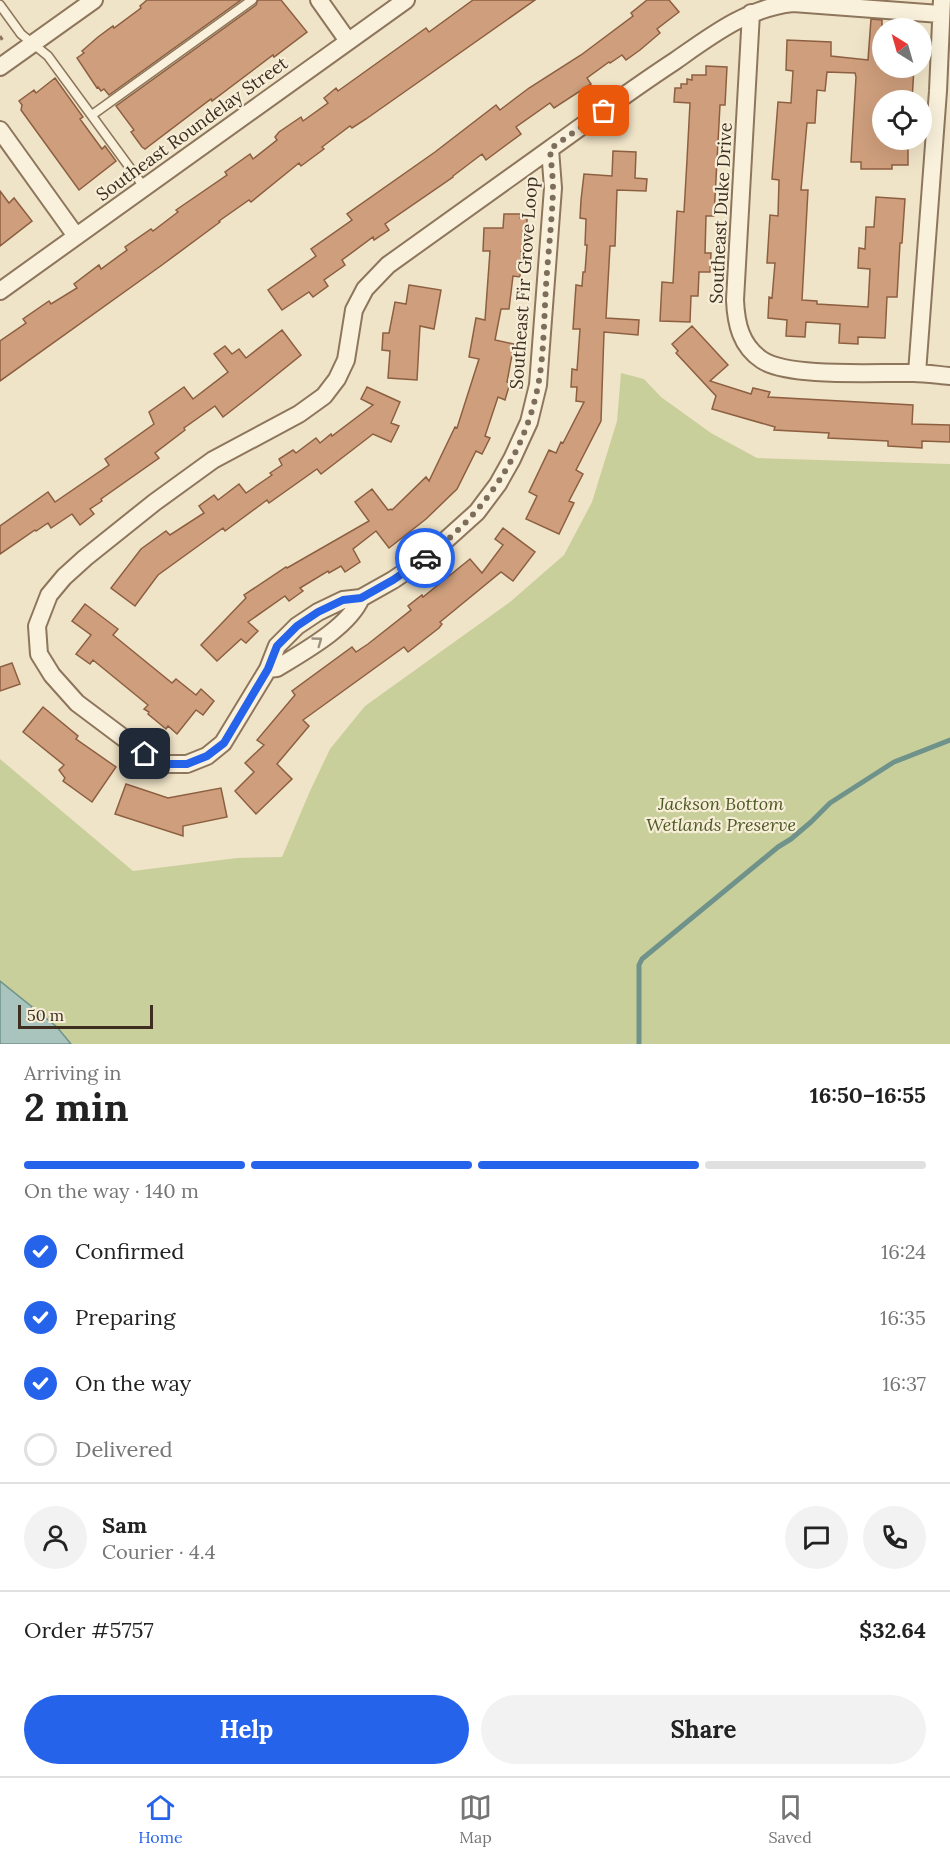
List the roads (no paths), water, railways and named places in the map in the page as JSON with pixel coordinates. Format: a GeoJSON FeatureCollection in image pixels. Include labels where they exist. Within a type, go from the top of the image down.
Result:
{"type":"FeatureCollection","features":[{"type":"Feature","properties":{"kind":"street"},"geometry":{"type":"LineString","coordinates":[[0,67],[94,0]]}},
{"type":"Feature","properties":{"kind":"street"},"geometry":{"type":"LineString","coordinates":[[319,0],[348,41]]}},
{"type":"Feature","properties":{"kind":"street","name":"Southeast Roundelay Street"},"geometry":{"type":"LineString","coordinates":[[0,291],[406,0]]}},
{"type":"Feature","properties":{"kind":"street","name":"Southeast Fir Grove Loop"},"geometry":{"type":"LineString","coordinates":[[550,149],[553,188],[538,384],[529,422],[502,476],[477,512],[427,557],[393,580],[361,598],[343,600],[318,612],[297,626],[277,646],[268,669],[224,743],[207,756],[187,764],[168,764],[145,754],[77,703],[51,675],[39,654],[37,626],[49,595],[64,577],[146,509],[213,460],[299,414],[324,396],[337,379],[346,360],[354,310],[365,289],[388,265],[550,149],[667,66],[725,27],[751,13],[773,5],[811,2],[941,7]]}},
{"type":"Feature","properties":{"kind":"street"},"geometry":{"type":"LineString","coordinates":[[917,373],[938,91],[941,7]]}},
{"type":"Feature","properties":{"kind":"street","name":"Southeast Duke Drive"},"geometry":{"type":"LineString","coordinates":[[751,13],[735,300],[736,322],[741,337],[763,360],[775,366],[823,372],[917,373],[950,376]]}},
{"type":"Feature","properties":{"kind":"street"},"geometry":{"type":"LineString","coordinates":[[0,130],[76,236]]}},
{"type":"Feature","properties":{"kind":"street","name":"Southeast Fir Grove Loop"},"geometry":{"type":"LineString","coordinates":[[268,669],[277,668],[350,617],[361,598]]}},
{"type":"Feature","properties":{"kind":"lane"},"geometry":{"type":"LineString","coordinates":[[92,115],[252,0]]}},
{"type":"Feature","properties":{"kind":"lane"},"geometry":{"type":"LineString","coordinates":[[0,4],[21,34],[48,56],[144,188]]}},
{"type":"Feature","properties":{"kind":"water"},"geometry":{"type":"Polygon","coordinates":[[[0,981],[57,1027],[71,1044],[0,1044],[0,981]]]}},
{"type":"Feature","properties":{"kind":"waterway"},"geometry":{"type":"LineString","coordinates":[[639,1044],[639,965],[642,959],[778,847],[791,839],[830,803],[894,762],[950,740]]}},
{"type":"Feature","properties":{"kind":"park label","name":"Jackson Bottom Wetlands Preserve"},"geometry":{"type":"Point","coordinates":[721,814]}}]}
